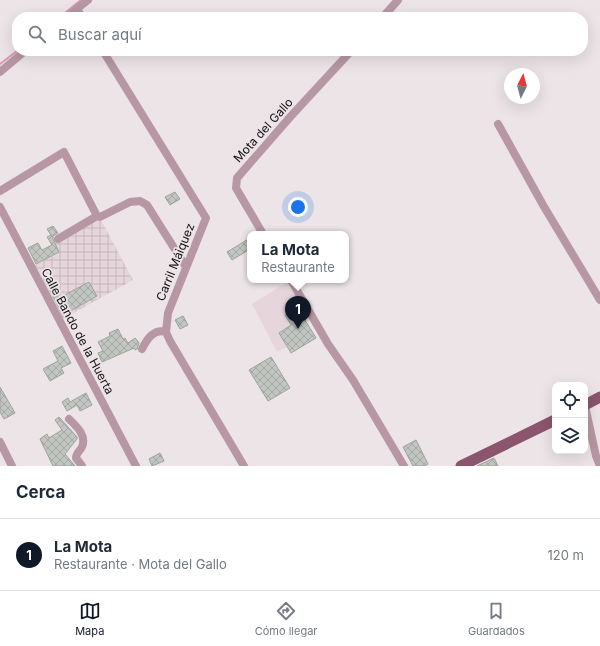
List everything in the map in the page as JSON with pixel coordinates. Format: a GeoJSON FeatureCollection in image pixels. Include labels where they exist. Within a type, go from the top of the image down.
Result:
{"type":"FeatureCollection","features":[{"type":"Feature","properties":{"kind":"main road"},"geometry":{"type":"LineString","coordinates":[[588,403],[600,397]]}},
{"type":"Feature","properties":{"kind":"main road"},"geometry":{"type":"LineString","coordinates":[[461,466],[552,421]]}},
{"type":"Feature","properties":{"kind":"street"},"geometry":{"type":"LineString","coordinates":[[73,12],[88,0]]}},
{"type":"Feature","properties":{"kind":"street"},"geometry":{"type":"LineString","coordinates":[[387,12],[398,0]]}},
{"type":"Feature","properties":{"kind":"street"},"geometry":{"type":"LineString","coordinates":[[0,72],[9,59],[15,56]]}},
{"type":"Feature","properties":{"kind":"street","name":"Carril Máiquez"},"geometry":{"type":"LineString","coordinates":[[106,56],[206,218],[168,313],[166,332]]}},
{"type":"Feature","properties":{"kind":"street","name":"Mota del Gallo"},"geometry":{"type":"LineString","coordinates":[[262,231],[236,188],[237,178],[346,56]]}},
{"type":"Feature","properties":{"kind":"street"},"geometry":{"type":"LineString","coordinates":[[498,124],[543,205],[600,300]]}},
{"type":"Feature","properties":{"kind":"street"},"geometry":{"type":"LineString","coordinates":[[0,191],[64,152],[97,216]]}},
{"type":"Feature","properties":{"kind":"street"},"geometry":{"type":"LineString","coordinates":[[58,239],[97,216],[100,217],[130,202],[140,201],[147,205],[186,267]]}},
{"type":"Feature","properties":{"kind":"street","name":"Calle Bando de la Huerta"},"geometry":{"type":"LineString","coordinates":[[0,207],[136,466]]}},
{"type":"Feature","properties":{"kind":"street"},"geometry":{"type":"LineString","coordinates":[[293,283],[328,344],[353,380],[404,466]]}},
{"type":"Feature","properties":{"kind":"street"},"geometry":{"type":"LineString","coordinates":[[142,348],[152,334],[157,331],[166,332],[244,466]]}},
{"type":"Feature","properties":{"kind":"street"},"geometry":{"type":"LineString","coordinates":[[588,418],[596,456],[600,466]]}},
{"type":"Feature","properties":{"kind":"street"},"geometry":{"type":"LineString","coordinates":[[69,419],[82,435],[82,448],[76,455],[76,458],[82,466]]}},
{"type":"Feature","properties":{"kind":"street"},"geometry":{"type":"LineString","coordinates":[[0,442],[12,466]]}},
{"type":"Feature","properties":{"kind":"shaded area"},"geometry":{"type":"Polygon","coordinates":[[[101,220],[133,280],[63,319],[35,265],[59,252],[54,243],[89,223],[101,220]]]}},
{"type":"Feature","properties":{"kind":"shaded area"},"geometry":{"type":"Polygon","coordinates":[[[288,283],[301,305],[285,315],[291,325],[279,333],[287,347],[277,352],[252,304],[288,283]]]}},
{"type":"Feature","properties":{"kind":"building"},"geometry":{"type":"Polygon","coordinates":[[[175,192],[180,199],[170,205],[165,197],[175,192]]]}},
{"type":"Feature","properties":{"kind":"building"},"geometry":{"type":"Polygon","coordinates":[[[53,226],[58,233],[53,236],[53,239],[59,252],[36,264],[28,248],[38,243],[42,250],[52,245],[47,237],[51,235],[47,229],[53,226]]]}},
{"type":"Feature","properties":{"kind":"building"},"geometry":{"type":"Polygon","coordinates":[[[247,240],[247,251],[232,260],[227,252],[247,240]]]}},
{"type":"Feature","properties":{"kind":"building"},"geometry":{"type":"Polygon","coordinates":[[[48,276],[59,298],[89,282],[97,296],[67,313],[69,316],[64,318],[44,279],[48,276]]]}},
{"type":"Feature","properties":{"kind":"building"},"geometry":{"type":"Polygon","coordinates":[[[297,307],[316,338],[291,353],[279,333],[291,325],[285,315],[297,307]]]}},
{"type":"Feature","properties":{"kind":"building"},"geometry":{"type":"Polygon","coordinates":[[[183,316],[188,325],[180,329],[175,320],[183,316]]]}},
{"type":"Feature","properties":{"kind":"building"},"geometry":{"type":"Polygon","coordinates":[[[118,329],[123,339],[125,338],[128,343],[135,338],[137,340],[139,343],[137,349],[135,350],[134,348],[102,362],[98,353],[103,351],[98,342],[110,336],[109,333],[118,329]]]}},
{"type":"Feature","properties":{"kind":"building"},"geometry":{"type":"Polygon","coordinates":[[[62,346],[71,363],[61,368],[64,373],[50,381],[43,369],[58,361],[53,351],[62,346]]]}},
{"type":"Feature","properties":{"kind":"building"},"geometry":{"type":"Polygon","coordinates":[[[271,357],[290,388],[268,401],[249,370],[271,357]]]}},
{"type":"Feature","properties":{"kind":"building"},"geometry":{"type":"Polygon","coordinates":[[[0,387],[15,413],[4,419],[0,412],[0,387]]]}},
{"type":"Feature","properties":{"kind":"building"},"geometry":{"type":"Polygon","coordinates":[[[86,393],[92,405],[80,411],[77,405],[67,411],[62,402],[68,398],[70,402],[86,393]]]}},
{"type":"Feature","properties":{"kind":"building"},"geometry":{"type":"Polygon","coordinates":[[[59,417],[77,437],[65,454],[75,466],[53,466],[40,439],[47,434],[49,438],[62,430],[55,420],[59,417]]]}},
{"type":"Feature","properties":{"kind":"building"},"geometry":{"type":"Polygon","coordinates":[[[416,440],[428,464],[425,466],[413,466],[403,447],[416,440]]]}},
{"type":"Feature","properties":{"kind":"building"},"geometry":{"type":"Polygon","coordinates":[[[160,453],[164,461],[152,466],[149,459],[160,453]]]}},
{"type":"Feature","properties":{"kind":"building"},"geometry":{"type":"Polygon","coordinates":[[[494,458],[498,466],[477,466],[494,458]]]}},
{"type":"Feature","properties":{"kind":"waterway"},"geometry":{"type":"LineString","coordinates":[[66,12],[81,0]]}},
{"type":"Feature","properties":{"kind":"waterway"},"geometry":{"type":"LineString","coordinates":[[0,64],[12,55]]}},
{"type":"Feature","properties":{"kind":"place","name":"La Mota"},"geometry":{"type":"Point","coordinates":[298,329]}}]}
